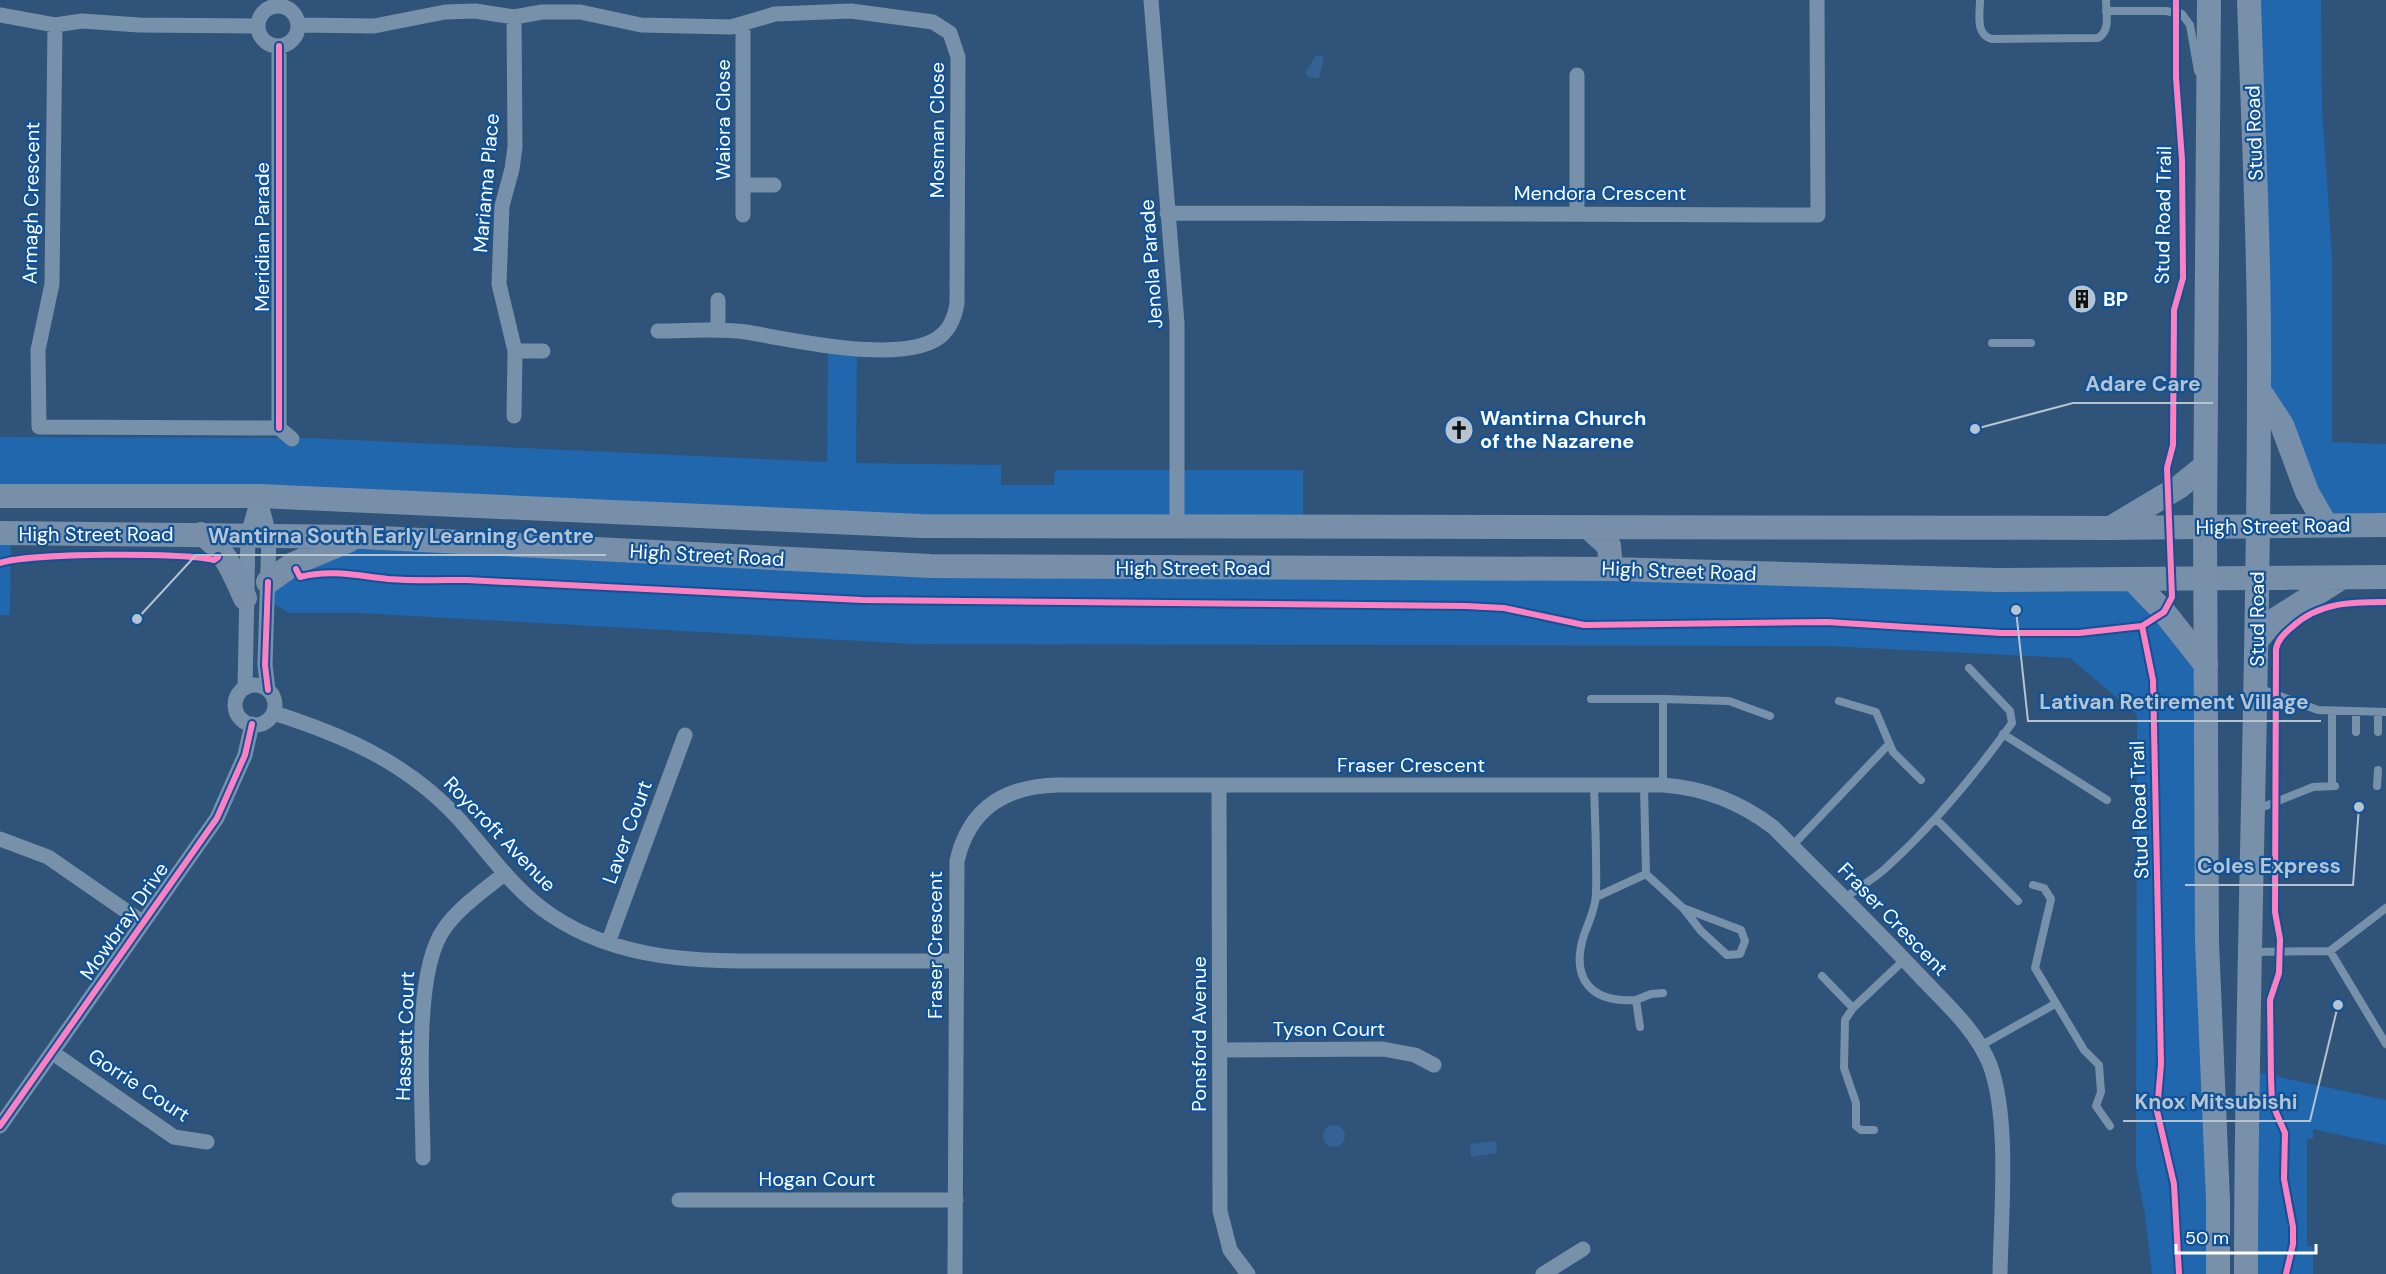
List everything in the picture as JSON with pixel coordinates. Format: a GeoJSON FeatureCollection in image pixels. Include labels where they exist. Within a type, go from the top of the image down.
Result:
{"type":"FeatureCollection","features":[{"type":"Feature","properties":{"kind":"highway"},"geometry":{"type":"LineString","coordinates":[[2209,0],[2205,466],[2207,942],[2218,1200],[2218,1274]]}},
{"type":"Feature","properties":{"kind":"highway","name":"Stud Road"},"geometry":{"type":"LineString","coordinates":[[2246,1274],[2250,952],[2258,640],[2256,526],[2259,390],[2249,0]]}},
{"type":"Feature","properties":{"kind":"main road"},"geometry":{"type":"LineString","coordinates":[[2259,390],[2282,425],[2307,492],[2326,525]]}},
{"type":"Feature","properties":{"kind":"main road"},"geometry":{"type":"LineString","coordinates":[[2110,528],[2179,487],[2205,466]]}},
{"type":"Feature","properties":{"kind":"main road","name":"High Street Road"},"geometry":{"type":"LineString","coordinates":[[0,496],[259,496],[921,526],[2110,528],[2386,525]]}},
{"type":"Feature","properties":{"kind":"main road"},"geometry":{"type":"LineString","coordinates":[[690,517],[690,532],[709,555]]}},
{"type":"Feature","properties":{"kind":"main road"},"geometry":{"type":"LineString","coordinates":[[1588,527],[1609,546],[1611,569]]}},
{"type":"Feature","properties":{"kind":"main road","name":"High Street Road"},"geometry":{"type":"LineString","coordinates":[[0,533],[258,534],[362,537],[930,566],[1611,569],[1998,580],[2386,577]]}},
{"type":"Feature","properties":{"kind":"main road"},"geometry":{"type":"LineString","coordinates":[[201,534],[213,541],[225,556],[245,598]]}},
{"type":"Feature","properties":{"kind":"main road"},"geometry":{"type":"LineString","coordinates":[[268,582],[293,564],[362,537]]}},
{"type":"Feature","properties":{"kind":"main road"},"geometry":{"type":"LineString","coordinates":[[2258,640],[2273,621],[2341,578]]}},
{"type":"Feature","properties":{"kind":"main road"},"geometry":{"type":"LineString","coordinates":[[2133,579],[2164,612],[2206,665]]}},
{"type":"Feature","properties":{"kind":"street","name":"Jenola Parade"},"geometry":{"type":"LineString","coordinates":[[1151,0],[1178,348],[1177,526]]}},
{"type":"Feature","properties":{"kind":"street","name":"Mendora Crescent"},"geometry":{"type":"LineString","coordinates":[[1167,213],[1818,215],[1817,0]]}},
{"type":"Feature","properties":{"kind":"street"},"geometry":{"type":"LineString","coordinates":[[278,3],[294,13],[298,25],[291,41],[279,46],[262,38],[258,26],[262,14],[278,3]]}},
{"type":"Feature","properties":{"kind":"street","name":"Mosman Close"},"geometry":{"type":"LineString","coordinates":[[298,25],[374,26],[461,11],[489,12],[514,17],[542,12],[580,12],[641,25],[743,25],[775,14],[851,11],[925,20],[941,26],[950,33],[958,57],[957,304],[952,321],[944,334],[914,347],[828,348],[744,332],[658,331]]}},
{"type":"Feature","properties":{"kind":"street"},"geometry":{"type":"LineString","coordinates":[[0,15],[55,26],[82,21],[139,25],[258,26]]}},
{"type":"Feature","properties":{"kind":"street","name":"Marianna Place"},"geometry":{"type":"LineString","coordinates":[[514,17],[514,153],[502,206],[499,284],[515,351],[514,416]]}},
{"type":"Feature","properties":{"kind":"street","name":"Waiora Close"},"geometry":{"type":"LineString","coordinates":[[743,25],[743,215]]}},
{"type":"Feature","properties":{"kind":"street","name":"Armagh Crescent"},"geometry":{"type":"LineString","coordinates":[[55,26],[52,284],[38,350],[39,427],[279,428]]}},
{"type":"Feature","properties":{"kind":"street","name":"Meridian Parade"},"geometry":{"type":"LineString","coordinates":[[279,46],[279,428]]}},
{"type":"Feature","properties":{"kind":"street"},"geometry":{"type":"LineString","coordinates":[[1578,75],[1578,214]]}},
{"type":"Feature","properties":{"kind":"street"},"geometry":{"type":"LineString","coordinates":[[744,185],[774,185]]}},
{"type":"Feature","properties":{"kind":"street"},"geometry":{"type":"LineString","coordinates":[[718,300],[718,330]]}},
{"type":"Feature","properties":{"kind":"street"},"geometry":{"type":"LineString","coordinates":[[515,351],[543,351]]}},
{"type":"Feature","properties":{"kind":"street"},"geometry":{"type":"LineString","coordinates":[[279,428],[292,439]]}},
{"type":"Feature","properties":{"kind":"street"},"geometry":{"type":"LineString","coordinates":[[245,688],[245,598],[258,534],[259,496]]}},
{"type":"Feature","properties":{"kind":"street"},"geometry":{"type":"LineString","coordinates":[[259,496],[258,534],[268,582],[265,665],[268,690],[275,700],[274,712],[265,722],[252,724],[240,717],[237,712],[237,698],[245,688],[257,685],[268,690]]}},
{"type":"Feature","properties":{"kind":"street","name":"Roycroft Avenue"},"geometry":{"type":"LineString","coordinates":[[274,712],[335,734],[398,767],[439,800],[528,898],[550,915],[608,943],[649,955],[694,960],[956,960]]}},
{"type":"Feature","properties":{"kind":"street","name":"Mowbray Drive"},"geometry":{"type":"LineString","coordinates":[[0,1126],[217,818],[245,755],[252,724]]}},
{"type":"Feature","properties":{"kind":"street","name":"Laver Court"},"geometry":{"type":"LineString","coordinates":[[608,943],[685,735]]}},
{"type":"Feature","properties":{"kind":"street","name":"Fraser Crescent"},"geometry":{"type":"LineString","coordinates":[[955,1274],[956,877],[960,845],[978,816],[1004,796],[1023,788],[1041,785],[1664,785],[1700,789],[1732,801],[1761,817],[1953,1011],[1980,1046],[1990,1066],[1999,1102],[2000,1274]]}},
{"type":"Feature","properties":{"kind":"street","name":"Ponsford Avenue"},"geometry":{"type":"LineString","coordinates":[[1220,786],[1220,1211],[1230,1250],[1248,1274]]}},
{"type":"Feature","properties":{"kind":"street"},"geometry":{"type":"LineString","coordinates":[[0,839],[48,857],[142,922]]}},
{"type":"Feature","properties":{"kind":"street","name":"Hassett Court"},"geometry":{"type":"LineString","coordinates":[[423,1158],[423,992],[428,964],[444,928],[505,873]]}},
{"type":"Feature","properties":{"kind":"street","name":"Tyson Court"},"geometry":{"type":"LineString","coordinates":[[1221,1050],[1383,1049],[1408,1053],[1434,1065]]}},
{"type":"Feature","properties":{"kind":"street","name":"Gorrie Court"},"geometry":{"type":"LineString","coordinates":[[53,1053],[174,1137],[207,1142]]}},
{"type":"Feature","properties":{"kind":"street","name":"Hogan Court"},"geometry":{"type":"LineString","coordinates":[[679,1200],[956,1200]]}},
{"type":"Feature","properties":{"kind":"street"},"geometry":{"type":"LineString","coordinates":[[1543,1274],[1583,1249]]}},
{"type":"Feature","properties":{"kind":"lane"},"geometry":{"type":"LineString","coordinates":[[1980,0],[1981,30],[1987,38],[1992,39],[2098,38],[2105,31],[2106,0]]}},
{"type":"Feature","properties":{"kind":"lane"},"geometry":{"type":"LineString","coordinates":[[2106,11],[2176,12],[2189,21],[2208,129]]}},
{"type":"Feature","properties":{"kind":"lane"},"geometry":{"type":"LineString","coordinates":[[1992,343],[2031,343]]}},
{"type":"Feature","properties":{"kind":"lane"},"geometry":{"type":"LineString","coordinates":[[1844,899],[1886,868],[1936,819],[2012,723],[2012,715],[1969,668]]}},
{"type":"Feature","properties":{"kind":"lane"},"geometry":{"type":"LineString","coordinates":[[2256,687],[2318,710],[2382,712],[2378,732]]}},
{"type":"Feature","properties":{"kind":"lane"},"geometry":{"type":"LineString","coordinates":[[1592,699],[1729,701],[1770,716]]}},
{"type":"Feature","properties":{"kind":"lane"},"geometry":{"type":"LineString","coordinates":[[1664,699],[1664,785]]}},
{"type":"Feature","properties":{"kind":"lane"},"geometry":{"type":"LineString","coordinates":[[1839,701],[1876,712],[1893,753],[1921,780]]}},
{"type":"Feature","properties":{"kind":"lane"},"geometry":{"type":"LineString","coordinates":[[2253,811],[2313,787],[2333,786],[2332,712]]}},
{"type":"Feature","properties":{"kind":"lane"},"geometry":{"type":"LineString","coordinates":[[2356,712],[2356,732]]}},
{"type":"Feature","properties":{"kind":"lane"},"geometry":{"type":"LineString","coordinates":[[2003,734],[2107,800]]}},
{"type":"Feature","properties":{"kind":"lane"},"geometry":{"type":"LineString","coordinates":[[1792,846],[1889,744]]}},
{"type":"Feature","properties":{"kind":"lane"},"geometry":{"type":"LineString","coordinates":[[2378,770],[2379,786]]}},
{"type":"Feature","properties":{"kind":"lane"},"geometry":{"type":"LineString","coordinates":[[1594,785],[1596,897],[1593,915],[1581,946],[1582,974],[1593,992],[1615,1000],[1636,1000],[1651,994],[1664,993]]}},
{"type":"Feature","properties":{"kind":"lane"},"geometry":{"type":"LineString","coordinates":[[1644,785],[1646,874],[1683,908],[1701,931],[1727,955],[1740,954],[1745,941],[1741,930],[1683,908]]}},
{"type":"Feature","properties":{"kind":"lane"},"geometry":{"type":"LineString","coordinates":[[1936,819],[2018,901]]}},
{"type":"Feature","properties":{"kind":"lane"},"geometry":{"type":"LineString","coordinates":[[1596,897],[1646,874]]}},
{"type":"Feature","properties":{"kind":"lane"},"geometry":{"type":"LineString","coordinates":[[2033,885],[2044,888],[2050,896],[2035,968],[2088,1055],[2099,1065],[2101,1092],[2096,1106],[2110,1126]]}},
{"type":"Feature","properties":{"kind":"lane"},"geometry":{"type":"LineString","coordinates":[[2250,952],[2330,951],[2386,908]]}},
{"type":"Feature","properties":{"kind":"lane"},"geometry":{"type":"LineString","coordinates":[[2330,951],[2386,1044]]}},
{"type":"Feature","properties":{"kind":"lane"},"geometry":{"type":"LineString","coordinates":[[1874,1130],[1857,1128],[1856,1103],[1844,1068],[1843,1029],[1853,1008],[1904,960]]}},
{"type":"Feature","properties":{"kind":"lane"},"geometry":{"type":"LineString","coordinates":[[1822,976],[1853,1008]]}},
{"type":"Feature","properties":{"kind":"lane"},"geometry":{"type":"LineString","coordinates":[[1636,1000],[1640,1027]]}},
{"type":"Feature","properties":{"kind":"lane"},"geometry":{"type":"LineString","coordinates":[[1980,1046],[2055,1004]]}},
{"type":"Feature","properties":{"kind":"shaded area"},"geometry":{"type":"Polygon","coordinates":[[[2249,0],[2321,0],[2322,107],[2332,256],[2332,442],[2386,444],[2386,525],[2326,525],[2259,390],[2249,0]]]}},
{"type":"Feature","properties":{"kind":"shaded area"},"geometry":{"type":"Polygon","coordinates":[[[1316,55],[1324,57],[1319,78],[1309,78],[1305,73],[1316,55]]]}},
{"type":"Feature","properties":{"kind":"shaded area"},"geometry":{"type":"Polygon","coordinates":[[[828,348],[857,349],[856,463],[1001,465],[1001,485],[1054,485],[1055,470],[1303,470],[1303,526],[0,496],[0,437],[308,438],[827,462],[828,348]]]}},
{"type":"Feature","properties":{"kind":"shaded area"},"geometry":{"type":"Polygon","coordinates":[[[0,533],[11,533],[10,615],[0,615],[0,533]]]}},
{"type":"Feature","properties":{"kind":"shaded area"},"geometry":{"type":"Polygon","coordinates":[[[362,537],[930,566],[2133,580],[2206,665],[2218,1274],[2152,1274],[2145,1214],[2136,1168],[2137,715],[2070,658],[1826,646],[914,644],[359,613],[289,613],[267,600],[268,582],[362,537]]]}},
{"type":"Feature","properties":{"kind":"shaded area"},"geometry":{"type":"Polygon","coordinates":[[[2247,1070],[2386,1100],[2386,1145],[2313,1129],[2313,1139],[2307,1139],[2307,1246],[2313,1247],[2313,1274],[2246,1274],[2247,1070]]]}},
{"type":"Feature","properties":{"kind":"shaded area"},"geometry":{"type":"Polygon","coordinates":[[[1334,1125],[1342,1128],[1345,1136],[1342,1144],[1334,1147],[1326,1144],[1323,1136],[1326,1128],[1334,1125]]]}},
{"type":"Feature","properties":{"kind":"shaded area"},"geometry":{"type":"Polygon","coordinates":[[[1496,1141],[1497,1153],[1471,1157],[1470,1144],[1496,1141]]]}},
{"type":"Feature","properties":{"kind":"cycle path","name":"Stud Road Trail"},"geometry":{"type":"LineString","coordinates":[[296,569],[300,577],[333,573],[398,580],[467,580],[862,600],[1466,606],[1504,608],[1584,625],[1827,622],[2001,633],[2079,633],[2142,626],[2164,612],[2172,597],[2167,468],[2173,445],[2174,310],[2183,278],[2182,160],[2176,77],[2176,0]]}},
{"type":"Feature","properties":{"kind":"cycle path"},"geometry":{"type":"LineString","coordinates":[[279,46],[279,428]]}},
{"type":"Feature","properties":{"kind":"cycle path"},"geometry":{"type":"LineString","coordinates":[[0,563],[41,557],[72,556],[141,555],[198,557],[214,560],[218,557]]}},
{"type":"Feature","properties":{"kind":"cycle path"},"geometry":{"type":"LineString","coordinates":[[268,582],[265,665],[268,690]]}},
{"type":"Feature","properties":{"kind":"cycle path"},"geometry":{"type":"LineString","coordinates":[[2286,1274],[2293,1244],[2293,1227],[2284,1179],[2285,1133],[2272,1103],[2271,1078],[2270,1000],[2279,973],[2280,939],[2275,912],[2276,649],[2280,639],[2287,632],[2313,613],[2348,603],[2386,602]]}},
{"type":"Feature","properties":{"kind":"cycle path","name":"Stud Road Trail"},"geometry":{"type":"LineString","coordinates":[[2142,626],[2153,680],[2161,1064],[2157,1111],[2174,1184],[2179,1274]]}},
{"type":"Feature","properties":{"kind":"cycle path"},"geometry":{"type":"LineString","coordinates":[[0,1126],[217,818],[245,755],[252,724]]}},
{"type":"Feature","properties":{"kind":"place","name":"BP"},"geometry":{"type":"Point","coordinates":[2082,299]}},
{"type":"Feature","properties":{"kind":"place","name":"Adare Care"},"geometry":{"type":"Point","coordinates":[1975,429]}},
{"type":"Feature","properties":{"kind":"place","name":"Wantirna Church of the Nazarene"},"geometry":{"type":"Point","coordinates":[1459,430]}},
{"type":"Feature","properties":{"kind":"place","name":"Lativan Retirement Village"},"geometry":{"type":"Point","coordinates":[2016,610]}},
{"type":"Feature","properties":{"kind":"place","name":"Wantirna South Early Learning Centre"},"geometry":{"type":"Point","coordinates":[137,619]}},
{"type":"Feature","properties":{"kind":"place","name":"Coles Express"},"geometry":{"type":"Point","coordinates":[2359,807]}},
{"type":"Feature","properties":{"kind":"place","name":"Knox Mitsubishi"},"geometry":{"type":"Point","coordinates":[2338,1005]}}]}
